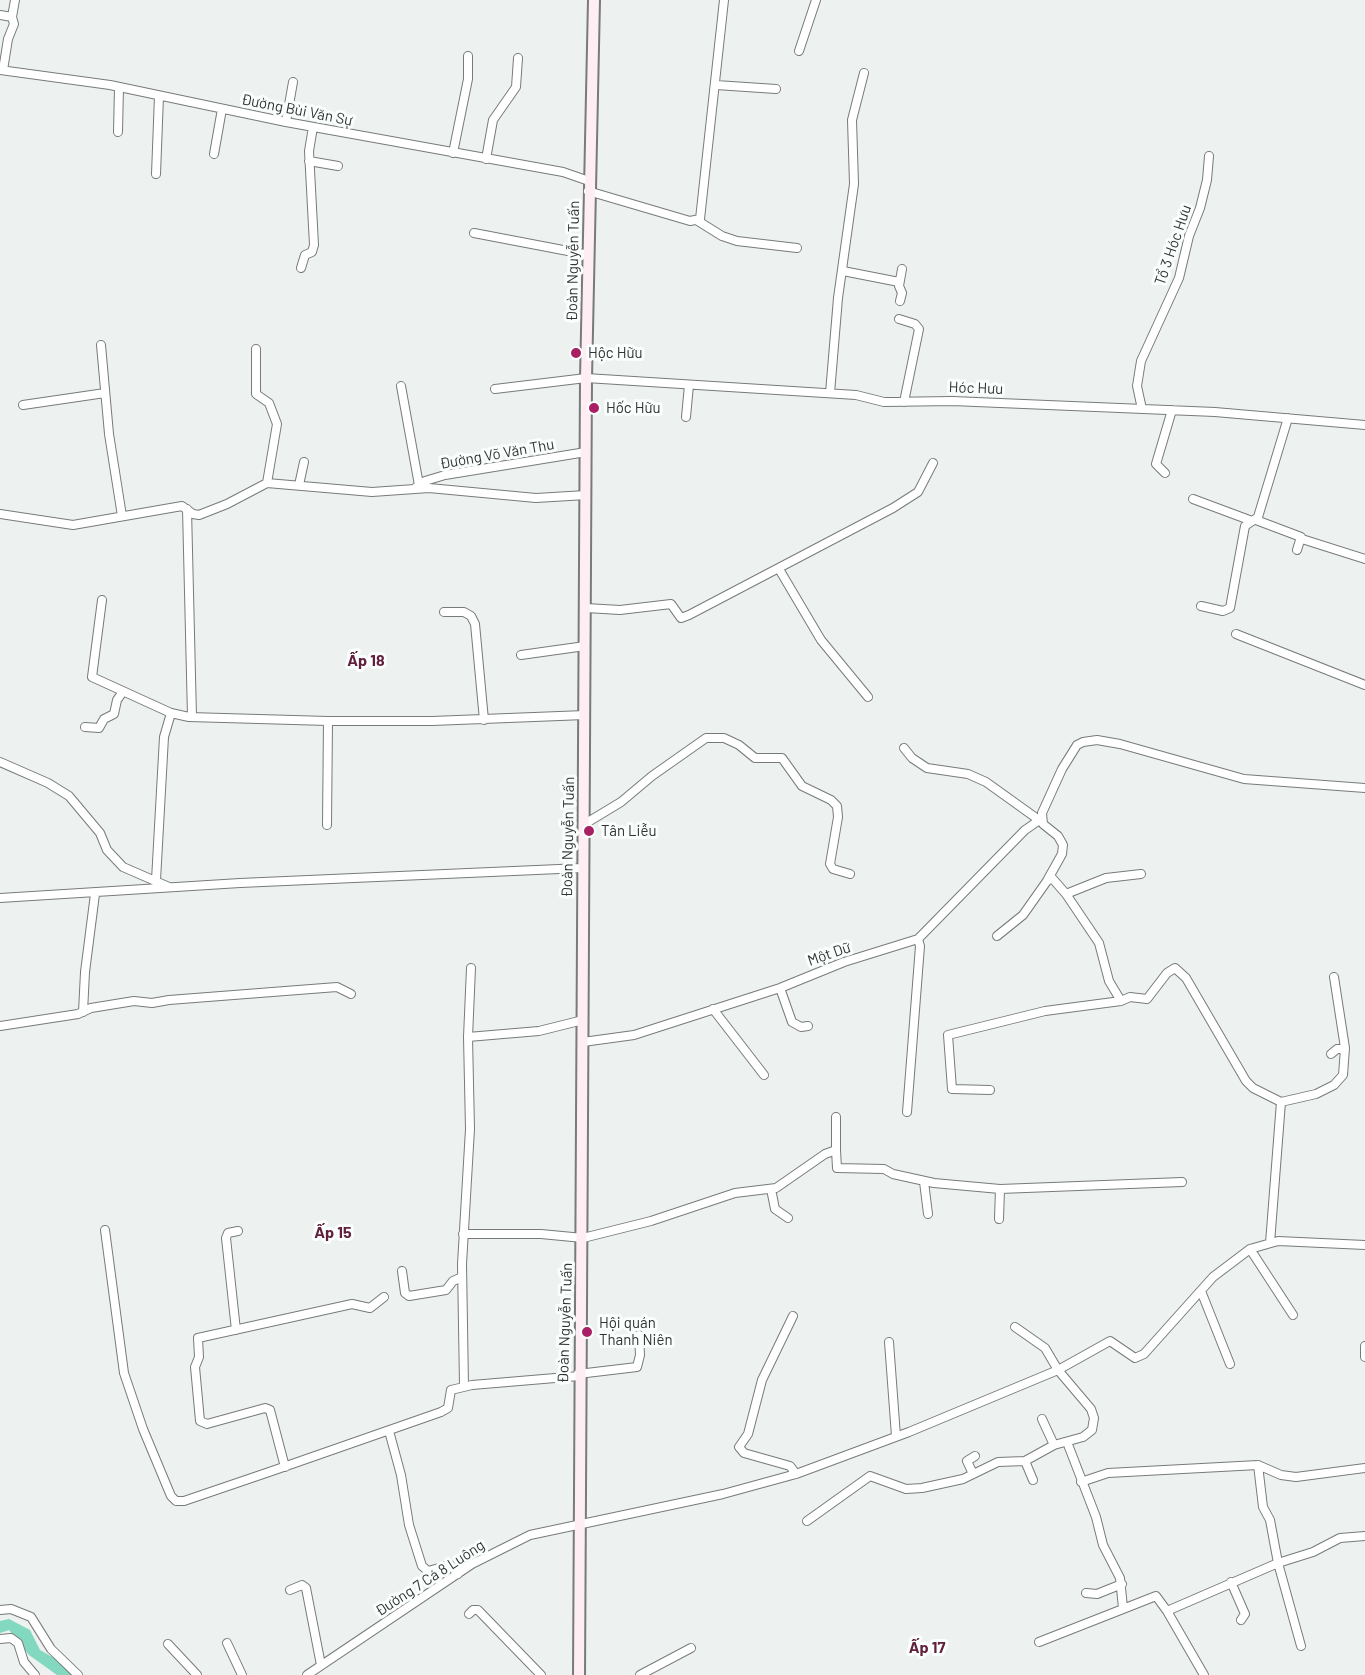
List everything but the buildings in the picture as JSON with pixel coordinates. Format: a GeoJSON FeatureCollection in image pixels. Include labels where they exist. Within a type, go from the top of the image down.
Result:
{"type":"FeatureCollection","features":[{"type":"Feature","properties":{"kind":"main road","name":"Đoàn Nguyễn Tuấn"},"geometry":{"type":"LineString","coordinates":[[579,1675],[586,378],[594,0]]}},
{"type":"Feature","properties":{"kind":"street"},"geometry":{"type":"LineString","coordinates":[[2,70],[8,39],[14,24],[12,16],[15,0]]}},
{"type":"Feature","properties":{"kind":"street"},"geometry":{"type":"LineString","coordinates":[[698,221],[701,216],[724,0]]}},
{"type":"Feature","properties":{"kind":"street"},"geometry":{"type":"LineString","coordinates":[[799,51],[816,0]]}},
{"type":"Feature","properties":{"kind":"street"},"geometry":{"type":"LineString","coordinates":[[0,15],[12,16]]}},
{"type":"Feature","properties":{"kind":"street"},"geometry":{"type":"LineString","coordinates":[[453,153],[468,80],[468,57]]}},
{"type":"Feature","properties":{"kind":"street"},"geometry":{"type":"LineString","coordinates":[[486,159],[493,120],[516,87],[518,58]]}},
{"type":"Feature","properties":{"kind":"street","name":"Đường Bùi Văn Sự"},"geometry":{"type":"LineString","coordinates":[[2,70],[119,87],[286,122],[563,172],[640,208],[698,221],[712,231],[737,241],[797,248]]}},
{"type":"Feature","properties":{"kind":"street"},"geometry":{"type":"LineString","coordinates":[[830,393],[854,184],[852,120],[864,73]]}},
{"type":"Feature","properties":{"kind":"street"},"geometry":{"type":"LineString","coordinates":[[286,122],[292,82]]}},
{"type":"Feature","properties":{"kind":"street"},"geometry":{"type":"LineString","coordinates":[[716,85],[776,89]]}},
{"type":"Feature","properties":{"kind":"street"},"geometry":{"type":"LineString","coordinates":[[118,132],[119,87]]}},
{"type":"Feature","properties":{"kind":"street"},"geometry":{"type":"LineString","coordinates":[[156,174],[159,96]]}},
{"type":"Feature","properties":{"kind":"street"},"geometry":{"type":"LineString","coordinates":[[214,154],[222,109]]}},
{"type":"Feature","properties":{"kind":"street"},"geometry":{"type":"LineString","coordinates":[[301,268],[304,255],[312,252],[314,245],[309,161],[313,127]]}},
{"type":"Feature","properties":{"kind":"street","name":"Tổ 3 Hóc Hưu"},"geometry":{"type":"LineString","coordinates":[[1142,409],[1137,386],[1141,360],[1179,278],[1189,236],[1200,208],[1207,180],[1209,156]]}},
{"type":"Feature","properties":{"kind":"street"},"geometry":{"type":"LineString","coordinates":[[309,161],[338,166]]}},
{"type":"Feature","properties":{"kind":"street"},"geometry":{"type":"LineString","coordinates":[[474,233],[589,255]]}},
{"type":"Feature","properties":{"kind":"street"},"geometry":{"type":"LineString","coordinates":[[900,301],[902,293],[899,282],[902,269]]}},
{"type":"Feature","properties":{"kind":"street"},"geometry":{"type":"LineString","coordinates":[[843,271],[899,282]]}},
{"type":"Feature","properties":{"kind":"street"},"geometry":{"type":"LineString","coordinates":[[899,320],[915,324],[919,329],[904,402]]}},
{"type":"Feature","properties":{"kind":"street"},"geometry":{"type":"LineString","coordinates":[[101,345],[105,393],[122,516]]}},
{"type":"Feature","properties":{"kind":"street"},"geometry":{"type":"LineString","coordinates":[[256,349],[256,394],[269,403],[278,424],[267,483]]}},
{"type":"Feature","properties":{"kind":"street","name":"Hóc Hưu"},"geometry":{"type":"LineString","coordinates":[[495,389],[586,378],[856,395],[884,402],[952,400],[1172,410],[1365,425]]}},
{"type":"Feature","properties":{"kind":"street"},"geometry":{"type":"LineString","coordinates":[[686,417],[689,384]]}},
{"type":"Feature","properties":{"kind":"street"},"geometry":{"type":"LineString","coordinates":[[401,386],[417,486]]}},
{"type":"Feature","properties":{"kind":"street"},"geometry":{"type":"LineString","coordinates":[[23,405],[105,393]]}},
{"type":"Feature","properties":{"kind":"street"},"geometry":{"type":"LineString","coordinates":[[1165,473],[1156,464],[1172,410]]}},
{"type":"Feature","properties":{"kind":"street"},"geometry":{"type":"LineString","coordinates":[[1255,521],[1288,418]]}},
{"type":"Feature","properties":{"kind":"street","name":"Đường Võ Văn Thu"},"geometry":{"type":"LineString","coordinates":[[417,486],[445,475],[586,452]]}},
{"type":"Feature","properties":{"kind":"street"},"geometry":{"type":"LineString","coordinates":[[300,485],[304,462]]}},
{"type":"Feature","properties":{"kind":"street"},"geometry":{"type":"LineString","coordinates":[[586,608],[620,610],[671,604],[681,618],[779,569],[918,492],[933,463]]}},
{"type":"Feature","properties":{"kind":"street"},"geometry":{"type":"LineString","coordinates":[[0,514],[73,525],[182,506],[193,514],[212,511],[267,483],[372,492],[417,486],[536,498],[586,495]]}},
{"type":"Feature","properties":{"kind":"street"},"geometry":{"type":"LineString","coordinates":[[1192,499],[1365,560]]}},
{"type":"Feature","properties":{"kind":"street"},"geometry":{"type":"LineString","coordinates":[[187,509],[192,717]]}},
{"type":"Feature","properties":{"kind":"street"},"geometry":{"type":"LineString","coordinates":[[1201,606],[1222,611],[1230,608],[1245,525],[1255,521]]}},
{"type":"Feature","properties":{"kind":"street"},"geometry":{"type":"LineString","coordinates":[[1297,550],[1302,539]]}},
{"type":"Feature","properties":{"kind":"street"},"geometry":{"type":"LineString","coordinates":[[779,569],[821,640],[868,698]]}},
{"type":"Feature","properties":{"kind":"street"},"geometry":{"type":"LineString","coordinates":[[102,600],[92,677],[122,693],[171,713],[192,717],[328,721],[484,720],[585,715]]}},
{"type":"Feature","properties":{"kind":"street"},"geometry":{"type":"LineString","coordinates":[[444,612],[464,612],[471,616],[475,624],[484,720]]}},
{"type":"Feature","properties":{"kind":"street"},"geometry":{"type":"LineString","coordinates":[[1236,634],[1365,685]]}},
{"type":"Feature","properties":{"kind":"street"},"geometry":{"type":"LineString","coordinates":[[521,655],[585,646]]}},
{"type":"Feature","properties":{"kind":"street"},"geometry":{"type":"LineString","coordinates":[[85,727],[99,728],[104,719],[113,715],[117,700],[122,693]]}},
{"type":"Feature","properties":{"kind":"street"},"geometry":{"type":"LineString","coordinates":[[156,880],[164,738],[171,713]]}},
{"type":"Feature","properties":{"kind":"street"},"geometry":{"type":"LineString","coordinates":[[327,825],[328,721]]}},
{"type":"Feature","properties":{"kind":"street"},"geometry":{"type":"LineString","coordinates":[[583,825],[621,802],[652,776],[706,738],[724,738],[755,758],[782,758],[802,786],[831,800],[837,806],[838,818],[830,864],[833,869],[850,874]]}},
{"type":"Feature","properties":{"kind":"street"},"geometry":{"type":"LineString","coordinates":[[1040,820],[1062,770],[1077,745],[1097,740],[1244,779],[1365,788]]}},
{"type":"Feature","properties":{"kind":"street"},"geometry":{"type":"LineString","coordinates":[[904,748],[912,758],[927,768],[968,774],[986,782],[1040,820],[1063,845],[1062,854],[1048,879],[1023,915],[997,936]]}},
{"type":"Feature","properties":{"kind":"street"},"geometry":{"type":"LineString","coordinates":[[0,762],[48,783],[69,796],[100,833],[108,850],[123,867],[170,888]]}},
{"type":"Feature","properties":{"kind":"street","name":"Một Dữ"},"geometry":{"type":"LineString","coordinates":[[583,1042],[634,1035],[780,987],[844,962],[918,939],[1025,830],[1040,820]]}},
{"type":"Feature","properties":{"kind":"street"},"geometry":{"type":"LineString","coordinates":[[0,898],[582,868]]}},
{"type":"Feature","properties":{"kind":"street"},"geometry":{"type":"LineString","coordinates":[[1066,894],[1106,878],[1141,874]]}},
{"type":"Feature","properties":{"kind":"street"},"geometry":{"type":"LineString","coordinates":[[1048,879],[1052,878],[1066,894],[1099,943],[1109,981],[1121,1001]]}},
{"type":"Feature","properties":{"kind":"street"},"geometry":{"type":"LineString","coordinates":[[83,1012],[85,972],[95,894]]}},
{"type":"Feature","properties":{"kind":"street"},"geometry":{"type":"LineString","coordinates":[[907,1112],[920,946],[918,939]]}},
{"type":"Feature","properties":{"kind":"street"},"geometry":{"type":"LineString","coordinates":[[464,1386],[462,1277],[470,1129],[468,1037],[471,968]]}},
{"type":"Feature","properties":{"kind":"street"},"geometry":{"type":"LineString","coordinates":[[990,1089],[952,1089],[948,1035],[1045,1011],[1121,1001],[1130,997],[1147,999],[1167,972],[1175,968],[1186,978],[1246,1081],[1253,1088],[1281,1102],[1316,1094],[1339,1081],[1345,1068],[1345,1049],[1334,977]]}},
{"type":"Feature","properties":{"kind":"street"},"geometry":{"type":"LineString","coordinates":[[0,1026],[135,1001],[152,1003],[337,987],[351,994]]}},
{"type":"Feature","properties":{"kind":"street"},"geometry":{"type":"LineString","coordinates":[[780,987],[792,1022],[808,1026]]}},
{"type":"Feature","properties":{"kind":"street"},"geometry":{"type":"LineString","coordinates":[[713,1009],[764,1075]]}},
{"type":"Feature","properties":{"kind":"street"},"geometry":{"type":"LineString","coordinates":[[468,1037],[539,1031],[583,1020]]}},
{"type":"Feature","properties":{"kind":"street"},"geometry":{"type":"LineString","coordinates":[[1331,1054],[1337,1049],[1345,1049]]}},
{"type":"Feature","properties":{"kind":"street"},"geometry":{"type":"LineString","coordinates":[[1270,1243],[1281,1102]]}},
{"type":"Feature","properties":{"kind":"street"},"geometry":{"type":"LineString","coordinates":[[836,1118],[837,1168],[884,1169],[924,1182],[1000,1189],[1182,1182]]}},
{"type":"Feature","properties":{"kind":"street"},"geometry":{"type":"LineString","coordinates":[[463,1234],[542,1234],[583,1238],[651,1221],[735,1193],[771,1189],[783,1185],[825,1154],[836,1150]]}},
{"type":"Feature","properties":{"kind":"street"},"geometry":{"type":"LineString","coordinates":[[924,1182],[928,1214]]}},
{"type":"Feature","properties":{"kind":"street"},"geometry":{"type":"LineString","coordinates":[[771,1189],[775,1209],[788,1218]]}},
{"type":"Feature","properties":{"kind":"street"},"geometry":{"type":"LineString","coordinates":[[999,1219],[1000,1189]]}},
{"type":"Feature","properties":{"kind":"street"},"geometry":{"type":"LineString","coordinates":[[105,1230],[124,1373],[171,1496],[176,1501],[184,1501],[285,1467],[448,1408],[451,1390],[464,1386],[637,1367],[640,1355],[639,1335]]}},
{"type":"Feature","properties":{"kind":"street"},"geometry":{"type":"LineString","coordinates":[[236,1330],[226,1238],[228,1233],[238,1231]]}},
{"type":"Feature","properties":{"kind":"street"},"geometry":{"type":"LineString","coordinates":[[1230,1364],[1201,1291],[1213,1277],[1250,1249],[1278,1241],[1365,1245]]}},
{"type":"Feature","properties":{"kind":"street"},"geometry":{"type":"LineString","coordinates":[[1250,1249],[1293,1315]]}},
{"type":"Feature","properties":{"kind":"street"},"geometry":{"type":"LineString","coordinates":[[402,1271],[405,1293],[409,1296],[446,1290],[453,1281],[462,1277]]}},
{"type":"Feature","properties":{"kind":"street","name":"Đường 7 Cá 8 Luông"},"geometry":{"type":"LineString","coordinates":[[307,1675],[458,1574],[505,1546],[530,1535],[552,1528],[578,1527],[723,1494],[796,1474],[1058,1370],[1110,1341],[1134,1358],[1144,1354],[1201,1291]]}},
{"type":"Feature","properties":{"kind":"street"},"geometry":{"type":"LineString","coordinates":[[285,1467],[270,1410],[265,1408],[207,1424],[200,1421],[195,1367],[199,1357],[198,1338],[352,1304],[370,1308],[384,1297]]}},
{"type":"Feature","properties":{"kind":"street"},"geometry":{"type":"LineString","coordinates":[[793,1316],[762,1380],[748,1434],[739,1447],[744,1453],[790,1466],[796,1474]]}},
{"type":"Feature","properties":{"kind":"street"},"geometry":{"type":"LineString","coordinates":[[807,1521],[870,1476],[906,1489],[948,1483],[998,1462],[1025,1461],[1054,1445],[1067,1442],[1092,1430],[1094,1418],[1077,1390],[1058,1370],[1045,1348],[1015,1327]]}},
{"type":"Feature","properties":{"kind":"street"},"geometry":{"type":"LineString","coordinates":[[889,1342],[896,1436]]}},
{"type":"Feature","properties":{"kind":"street"},"geometry":{"type":"LineString","coordinates":[[1365,1346],[1365,1357]]}},
{"type":"Feature","properties":{"kind":"street"},"geometry":{"type":"LineString","coordinates":[[1042,1419],[1054,1445]]}},
{"type":"Feature","properties":{"kind":"street"},"geometry":{"type":"LineString","coordinates":[[389,1431],[399,1467],[409,1526],[422,1566],[428,1571],[450,1565],[458,1574]]}},
{"type":"Feature","properties":{"kind":"street"},"geometry":{"type":"LineString","coordinates":[[1067,1442],[1096,1517],[1103,1545],[1122,1584],[1123,1608]]}},
{"type":"Feature","properties":{"kind":"street"},"geometry":{"type":"LineString","coordinates":[[973,1474],[967,1461],[975,1456]]}},
{"type":"Feature","properties":{"kind":"street"},"geometry":{"type":"LineString","coordinates":[[1025,1461],[1033,1480]]}},
{"type":"Feature","properties":{"kind":"street"},"geometry":{"type":"LineString","coordinates":[[1081,1482],[1108,1473],[1258,1465],[1281,1475],[1296,1477],[1365,1468]]}},
{"type":"Feature","properties":{"kind":"street"},"geometry":{"type":"LineString","coordinates":[[1258,1465],[1263,1507],[1270,1520],[1278,1563],[1301,1646]]}},
{"type":"Feature","properties":{"kind":"street"},"geometry":{"type":"LineString","coordinates":[[1167,1611],[1278,1563],[1313,1552],[1340,1538],[1365,1536]]}},
{"type":"Feature","properties":{"kind":"street"},"geometry":{"type":"LineString","coordinates":[[1231,1582],[1245,1614],[1241,1620]]}},
{"type":"Feature","properties":{"kind":"street"},"geometry":{"type":"LineString","coordinates":[[1086,1593],[1097,1594],[1122,1584]]}},
{"type":"Feature","properties":{"kind":"street"},"geometry":{"type":"LineString","coordinates":[[290,1590],[302,1585],[306,1588],[321,1665]]}},
{"type":"Feature","properties":{"kind":"street"},"geometry":{"type":"LineString","coordinates":[[1040,1642],[1158,1596],[1204,1675]]}},
{"type":"Feature","properties":{"kind":"street"},"geometry":{"type":"LineString","coordinates":[[0,1610],[22,1611],[31,1617],[51,1649],[76,1670],[78,1675]]}},
{"type":"Feature","properties":{"kind":"street"},"geometry":{"type":"LineString","coordinates":[[469,1614],[473,1610],[478,1610],[541,1675]]}},
{"type":"Feature","properties":{"kind":"street"},"geometry":{"type":"LineString","coordinates":[[0,1639],[11,1638],[18,1643],[24,1662],[35,1675]]}},
{"type":"Feature","properties":{"kind":"street"},"geometry":{"type":"LineString","coordinates":[[168,1644],[197,1675]]}},
{"type":"Feature","properties":{"kind":"street"},"geometry":{"type":"LineString","coordinates":[[227,1644],[242,1675]]}},
{"type":"Feature","properties":{"kind":"street"},"geometry":{"type":"LineString","coordinates":[[640,1675],[691,1648]]}},
{"type":"Feature","properties":{"kind":"shaded area"},"geometry":{"type":"Polygon","coordinates":[[[9,1619],[30,1630],[40,1650],[61,1662],[72,1675],[57,1675],[29,1655],[9,1630],[0,1633],[0,1621],[9,1619]]]}},
{"type":"Feature","properties":{"kind":"place","name":"Hộc Hữu"},"geometry":{"type":"Point","coordinates":[576,353]}},
{"type":"Feature","properties":{"kind":"place","name":"Hốc Hữu"},"geometry":{"type":"Point","coordinates":[594,408]}},
{"type":"Feature","properties":{"kind":"place","name":"Tân Liễu"},"geometry":{"type":"Point","coordinates":[589,831]}},
{"type":"Feature","properties":{"kind":"place","name":"Hội quán Thanh Niên"},"geometry":{"type":"Point","coordinates":[587,1332]}},
{"type":"Feature","properties":{"kind":"district","name":"Ấp 18"},"geometry":{"type":"Point","coordinates":[366,661]}},
{"type":"Feature","properties":{"kind":"district","name":"Ấp 15"},"geometry":{"type":"Point","coordinates":[333,1233]}},
{"type":"Feature","properties":{"kind":"district","name":"Ấp 17"},"geometry":{"type":"Point","coordinates":[927,1648]}}]}
